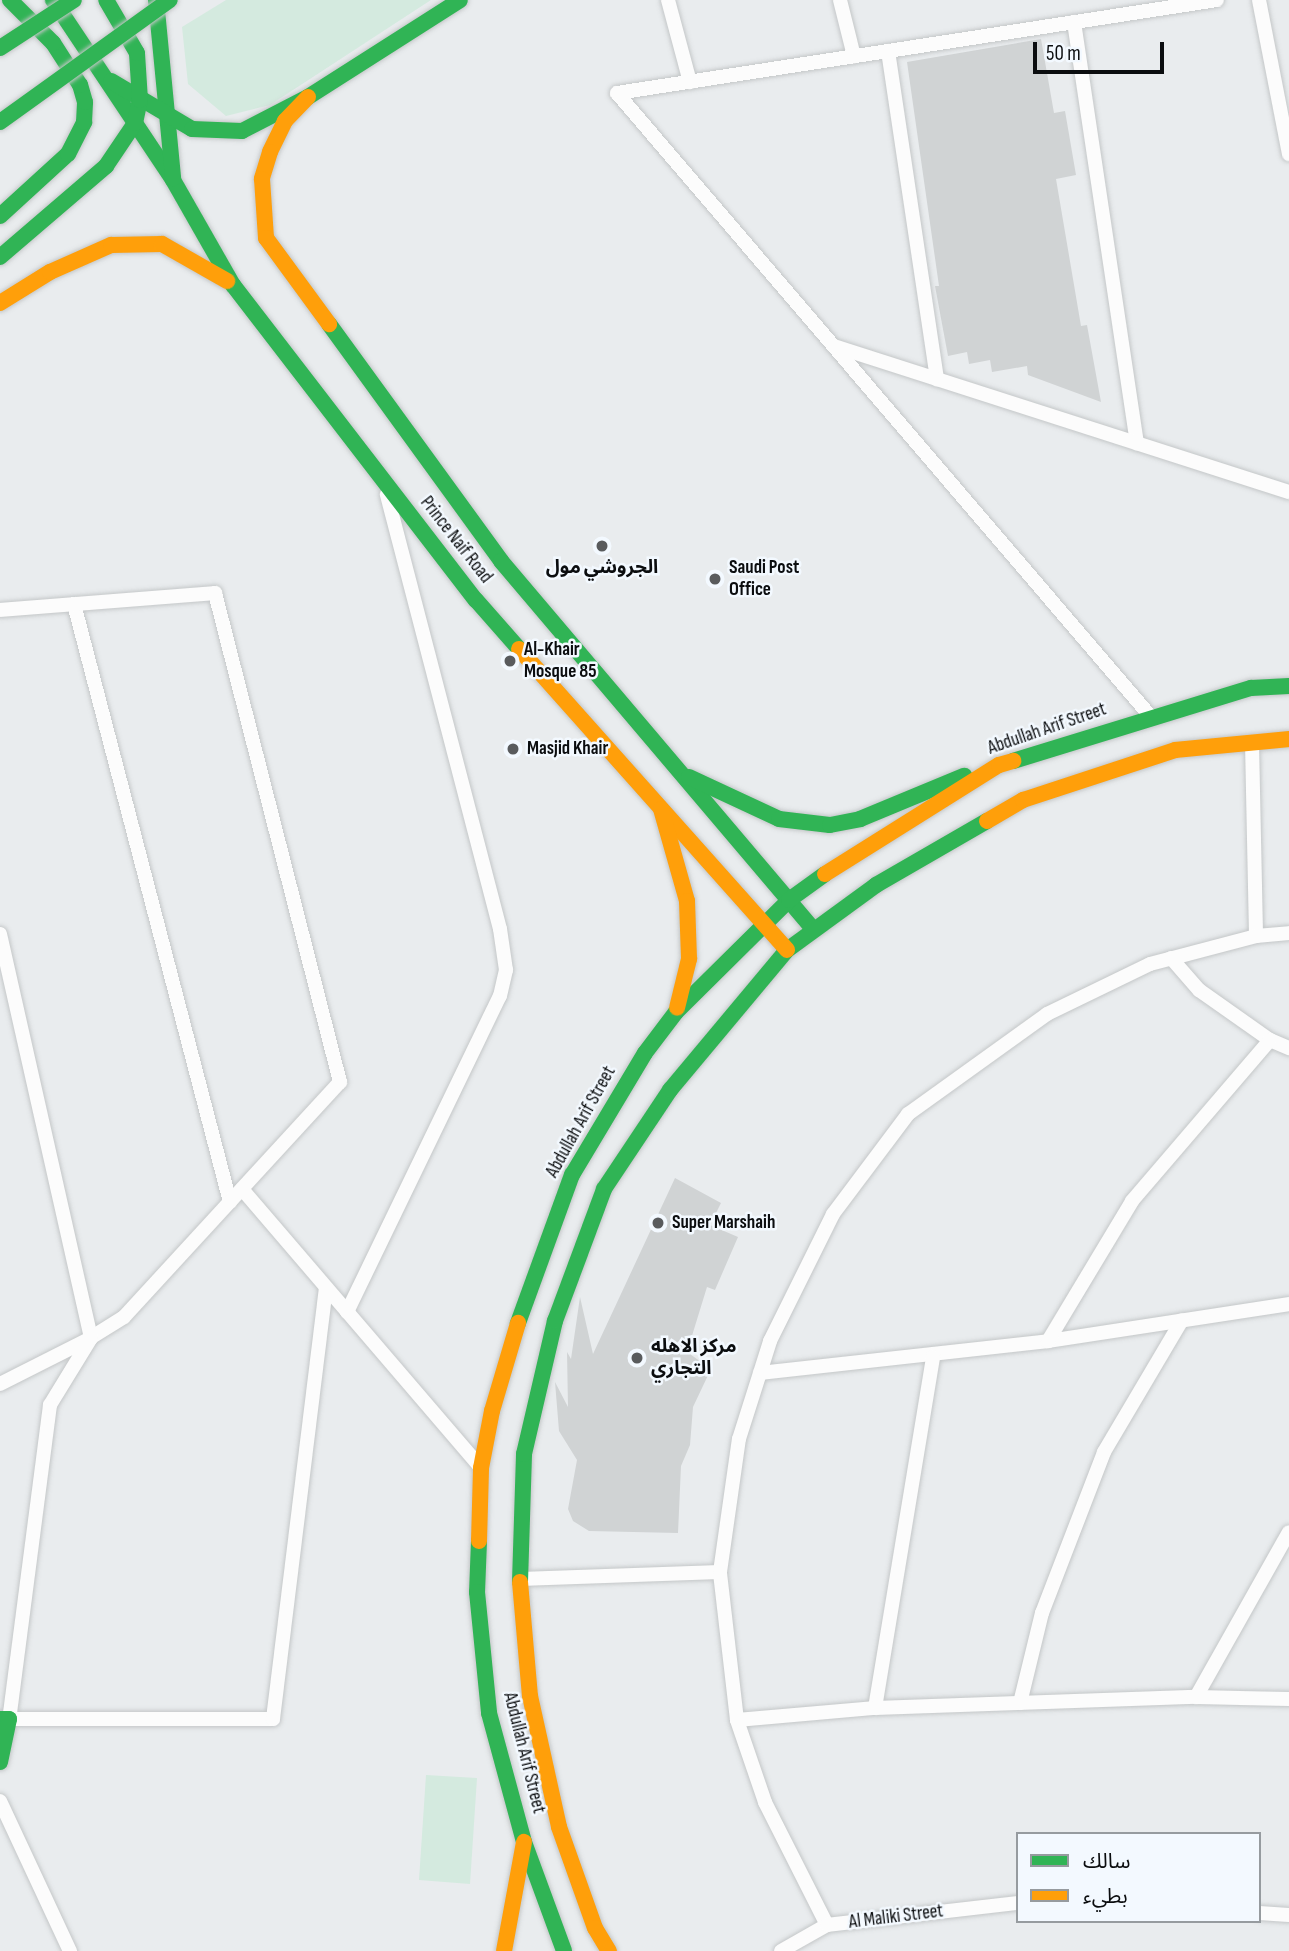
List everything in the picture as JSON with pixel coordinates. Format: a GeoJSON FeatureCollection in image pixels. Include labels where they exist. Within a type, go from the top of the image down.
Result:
{"type":"FeatureCollection","features":[{"type":"Feature","properties":{"kind":"main road"},"geometry":{"type":"LineString","coordinates":[[0,216],[68,154],[81,130],[85,102],[80,85],[54,43],[10,0]]}},
{"type":"Feature","properties":{"kind":"main road","name":"Prince Naif Road"},"geometry":{"type":"LineString","coordinates":[[52,0],[173,180],[233,285],[384,483],[477,600],[658,800],[787,950]]}},
{"type":"Feature","properties":{"kind":"main road"},"geometry":{"type":"LineString","coordinates":[[0,48],[74,0]]}},
{"type":"Feature","properties":{"kind":"main road"},"geometry":{"type":"LineString","coordinates":[[0,257],[106,166],[135,123],[140,100],[137,53],[106,0]]}},
{"type":"Feature","properties":{"kind":"main road"},"geometry":{"type":"LineString","coordinates":[[156,0],[173,180]]}},
{"type":"Feature","properties":{"kind":"main road"},"geometry":{"type":"LineString","coordinates":[[0,122],[170,0]]}},
{"type":"Feature","properties":{"kind":"main road"},"geometry":{"type":"LineString","coordinates":[[100,74],[167,118],[192,129],[242,131],[308,97],[460,0]]}},
{"type":"Feature","properties":{"kind":"main road","name":"Prince Naif Road"},"geometry":{"type":"LineString","coordinates":[[308,97],[285,121],[270,152],[262,179],[266,238],[501,561],[813,929]]}},
{"type":"Feature","properties":{"kind":"main road"},"geometry":{"type":"LineString","coordinates":[[0,303],[50,272],[111,245],[162,244],[233,285]]}},
{"type":"Feature","properties":{"kind":"main road","name":"Abdullah Arif Street"},"geometry":{"type":"LineString","coordinates":[[564,1951],[524,1842],[489,1713],[477,1592],[481,1468],[521,1314],[572,1175],[645,1053],[676,1012],[789,900],[999,765],[1251,688],[1289,685]]}},
{"type":"Feature","properties":{"kind":"main road"},"geometry":{"type":"LineString","coordinates":[[813,929],[876,885],[1023,800],[1175,750],[1289,739]]}},
{"type":"Feature","properties":{"kind":"main road"},"geometry":{"type":"LineString","coordinates":[[680,772],[779,819],[830,825],[860,819],[922,790],[999,765]]}},
{"type":"Feature","properties":{"kind":"main road"},"geometry":{"type":"LineString","coordinates":[[658,800],[687,901],[689,959],[676,1012]]}},
{"type":"Feature","properties":{"kind":"main road","name":"Abdullah Arif Street"},"geometry":{"type":"LineString","coordinates":[[609,1951],[595,1928],[559,1827],[530,1696],[520,1579],[524,1454],[555,1321],[604,1189],[670,1090],[787,950],[813,929]]}},
{"type":"Feature","properties":{"kind":"main road"},"geometry":{"type":"LineString","coordinates":[[0,1762],[4,1719]]}},
{"type":"Feature","properties":{"kind":"main road"},"geometry":{"type":"LineString","coordinates":[[504,1951],[524,1842]]}},
{"type":"Feature","properties":{"kind":"street"},"geometry":{"type":"LineString","coordinates":[[668,0],[690,82]]}},
{"type":"Feature","properties":{"kind":"street"},"geometry":{"type":"LineString","coordinates":[[840,0],[854,56]]}},
{"type":"Feature","properties":{"kind":"street"},"geometry":{"type":"LineString","coordinates":[[1151,717],[617,93],[1217,0]]}},
{"type":"Feature","properties":{"kind":"street"},"geometry":{"type":"LineString","coordinates":[[1259,0],[1289,154]]}},
{"type":"Feature","properties":{"kind":"street"},"geometry":{"type":"LineString","coordinates":[[1074,22],[1137,443]]}},
{"type":"Feature","properties":{"kind":"street"},"geometry":{"type":"LineString","coordinates":[[888,51],[937,379]]}},
{"type":"Feature","properties":{"kind":"street"},"geometry":{"type":"LineString","coordinates":[[833,345],[1289,492]]}},
{"type":"Feature","properties":{"kind":"street"},"geometry":{"type":"LineString","coordinates":[[347,1312],[500,996],[506,970],[500,929],[384,483]]}},
{"type":"Feature","properties":{"kind":"street"},"geometry":{"type":"LineString","coordinates":[[0,610],[215,593],[340,1082],[124,1317],[91,1338],[0,1384]]}},
{"type":"Feature","properties":{"kind":"street"},"geometry":{"type":"LineString","coordinates":[[74,604],[230,1202]]}},
{"type":"Feature","properties":{"kind":"street"},"geometry":{"type":"LineString","coordinates":[[1252,743],[1256,936]]}},
{"type":"Feature","properties":{"kind":"street"},"geometry":{"type":"LineString","coordinates":[[827,1925],[765,1802],[737,1720],[720,1572],[739,1439],[770,1341],[833,1214],[908,1114],[1047,1014],[1150,964],[1256,936],[1289,933]]}},
{"type":"Feature","properties":{"kind":"street"},"geometry":{"type":"LineString","coordinates":[[0,934],[91,1338],[50,1405],[4,1719],[274,1720],[326,1288]]}},
{"type":"Feature","properties":{"kind":"street"},"geometry":{"type":"LineString","coordinates":[[1171,958],[1199,990],[1270,1040],[1289,1048]]}},
{"type":"Feature","properties":{"kind":"street"},"geometry":{"type":"LineString","coordinates":[[1048,1341],[1132,1201],[1270,1040]]}},
{"type":"Feature","properties":{"kind":"street"},"geometry":{"type":"LineString","coordinates":[[242,1189],[481,1468]]}},
{"type":"Feature","properties":{"kind":"street"},"geometry":{"type":"LineString","coordinates":[[760,1373],[933,1357],[1289,1304]]}},
{"type":"Feature","properties":{"kind":"street"},"geometry":{"type":"LineString","coordinates":[[1020,1703],[1042,1614],[1104,1452],[1182,1320]]}},
{"type":"Feature","properties":{"kind":"street"},"geometry":{"type":"LineString","coordinates":[[875,1708],[933,1357]]}},
{"type":"Feature","properties":{"kind":"street"},"geometry":{"type":"LineString","coordinates":[[1196,1697],[1289,1532]]}},
{"type":"Feature","properties":{"kind":"street"},"geometry":{"type":"LineString","coordinates":[[520,1579],[720,1572]]}},
{"type":"Feature","properties":{"kind":"street"},"geometry":{"type":"LineString","coordinates":[[737,1720],[875,1708],[1196,1697],[1289,1699]]}},
{"type":"Feature","properties":{"kind":"street"},"geometry":{"type":"LineString","coordinates":[[0,1762],[0,1768]]}},
{"type":"Feature","properties":{"kind":"street"},"geometry":{"type":"LineString","coordinates":[[0,1801],[70,1951]]}},
{"type":"Feature","properties":{"kind":"street","name":"Al Maliki Street"},"geometry":{"type":"LineString","coordinates":[[781,1951],[827,1925],[1016,1903]]}},
{"type":"Feature","properties":{"kind":"street"},"geometry":{"type":"LineString","coordinates":[[1261,1913],[1289,1915]]}},
{"type":"Feature","properties":{"kind":"green space"},"geometry":{"type":"Polygon","coordinates":[[[226,0],[431,0],[270,105],[226,116],[188,84],[182,27],[226,0]]]}},
{"type":"Feature","properties":{"kind":"green space"},"geometry":{"type":"Polygon","coordinates":[[[426,1775],[477,1778],[470,1884],[419,1880],[426,1775]]]}},
{"type":"Feature","properties":{"kind":"building"},"geometry":{"type":"Polygon","coordinates":[[[1041,39],[1054,113],[1065,111],[1076,175],[1056,179],[1081,326],[1087,325],[1101,402],[1028,375],[1027,366],[992,372],[990,360],[969,364],[967,352],[948,356],[935,286],[939,286],[907,62],[1041,39]]]}},
{"type":"Feature","properties":{"kind":"building","name":"مركز الاهله التجاري"},"geometry":{"type":"Polygon","coordinates":[[[675,1178],[721,1203],[710,1225],[738,1237],[715,1290],[707,1287],[687,1352],[711,1369],[693,1407],[690,1445],[681,1466],[678,1533],[589,1531],[573,1521],[568,1509],[577,1460],[559,1431],[555,1382],[568,1407],[567,1352],[571,1359],[580,1297],[593,1354],[675,1178]]]}},
{"type":"Feature","properties":{"kind":"traffic: fast"},"geometry":{"type":"LineString","coordinates":[[0,216],[68,154],[84,122],[85,102],[80,85],[53,43],[10,0]]}},
{"type":"Feature","properties":{"kind":"traffic: fast"},"geometry":{"type":"LineString","coordinates":[[53,0],[173,180],[233,285],[476,600],[519,649]]}},
{"type":"Feature","properties":{"kind":"traffic: fast"},"geometry":{"type":"LineString","coordinates":[[0,48],[74,0]]}},
{"type":"Feature","properties":{"kind":"traffic: fast"},"geometry":{"type":"LineString","coordinates":[[0,257],[106,166],[135,123],[140,100],[137,53],[106,0]]}},
{"type":"Feature","properties":{"kind":"traffic: fast"},"geometry":{"type":"LineString","coordinates":[[156,0],[173,178]]}},
{"type":"Feature","properties":{"kind":"traffic: fast"},"geometry":{"type":"LineString","coordinates":[[0,122],[170,0]]}},
{"type":"Feature","properties":{"kind":"traffic: fast"},"geometry":{"type":"LineString","coordinates":[[111,81],[192,129],[242,131],[308,97],[460,0]]}},
{"type":"Feature","properties":{"kind":"traffic: fast"},"geometry":{"type":"LineString","coordinates":[[329,324],[501,561],[813,929]]}},
{"type":"Feature","properties":{"kind":"traffic: fast"},"geometry":{"type":"LineString","coordinates":[[1013,761],[1251,688],[1289,686]]}},
{"type":"Feature","properties":{"kind":"traffic: fast"},"geometry":{"type":"LineString","coordinates":[[689,777],[779,819],[830,825],[860,819],[964,776]]}},
{"type":"Feature","properties":{"kind":"traffic: fast"},"geometry":{"type":"LineString","coordinates":[[520,1582],[524,1454],[555,1321],[604,1189],[670,1090],[787,950],[876,885],[987,821]]}},
{"type":"Feature","properties":{"kind":"traffic: fast"},"geometry":{"type":"LineString","coordinates":[[518,1323],[572,1175],[645,1053],[676,1012],[789,900],[825,874]]}},
{"type":"Feature","properties":{"kind":"traffic: fast"},"geometry":{"type":"LineString","coordinates":[[479,1541],[477,1592],[489,1713],[524,1842],[564,1951]]}},
{"type":"Feature","properties":{"kind":"traffic: fast"},"geometry":{"type":"LineString","coordinates":[[0,1719],[9,1719],[0,1762]]}},
{"type":"Feature","properties":{"kind":"traffic: slow"},"geometry":{"type":"LineString","coordinates":[[308,97],[285,121],[270,152],[262,179],[266,238],[329,324]]}},
{"type":"Feature","properties":{"kind":"traffic: slow"},"geometry":{"type":"LineString","coordinates":[[0,303],[50,272],[111,245],[162,244],[227,281]]}},
{"type":"Feature","properties":{"kind":"traffic: slow"},"geometry":{"type":"LineString","coordinates":[[519,649],[787,950]]}},
{"type":"Feature","properties":{"kind":"traffic: slow"},"geometry":{"type":"LineString","coordinates":[[987,821],[1023,800],[1175,750],[1289,739]]}},
{"type":"Feature","properties":{"kind":"traffic: slow"},"geometry":{"type":"LineString","coordinates":[[825,874],[999,765],[1013,761]]}},
{"type":"Feature","properties":{"kind":"traffic: slow"},"geometry":{"type":"LineString","coordinates":[[661,809],[687,901],[689,959],[677,1008]]}},
{"type":"Feature","properties":{"kind":"traffic: slow"},"geometry":{"type":"LineString","coordinates":[[479,1541],[481,1468],[492,1411],[518,1323]]}},
{"type":"Feature","properties":{"kind":"traffic: slow"},"geometry":{"type":"LineString","coordinates":[[520,1582],[530,1696],[559,1827],[595,1928],[609,1951]]}},
{"type":"Feature","properties":{"kind":"traffic: slow"},"geometry":{"type":"LineString","coordinates":[[504,1951],[524,1842]]}},
{"type":"Feature","properties":{"kind":"place","name":"الجروشي مول"},"geometry":{"type":"Point","coordinates":[602,546]}},
{"type":"Feature","properties":{"kind":"place","name":"Saudi Post Office"},"geometry":{"type":"Point","coordinates":[715,579]}},
{"type":"Feature","properties":{"kind":"place","name":"Al-Khair Mosque 85"},"geometry":{"type":"Point","coordinates":[510,661]}},
{"type":"Feature","properties":{"kind":"place","name":"Masjid Khair"},"geometry":{"type":"Point","coordinates":[513,749]}},
{"type":"Feature","properties":{"kind":"place","name":"Super Marshaih"},"geometry":{"type":"Point","coordinates":[658,1223]}},
{"type":"Feature","properties":{"kind":"place","name":"مركز الاهله التجاري"},"geometry":{"type":"Point","coordinates":[637,1358]}}]}
